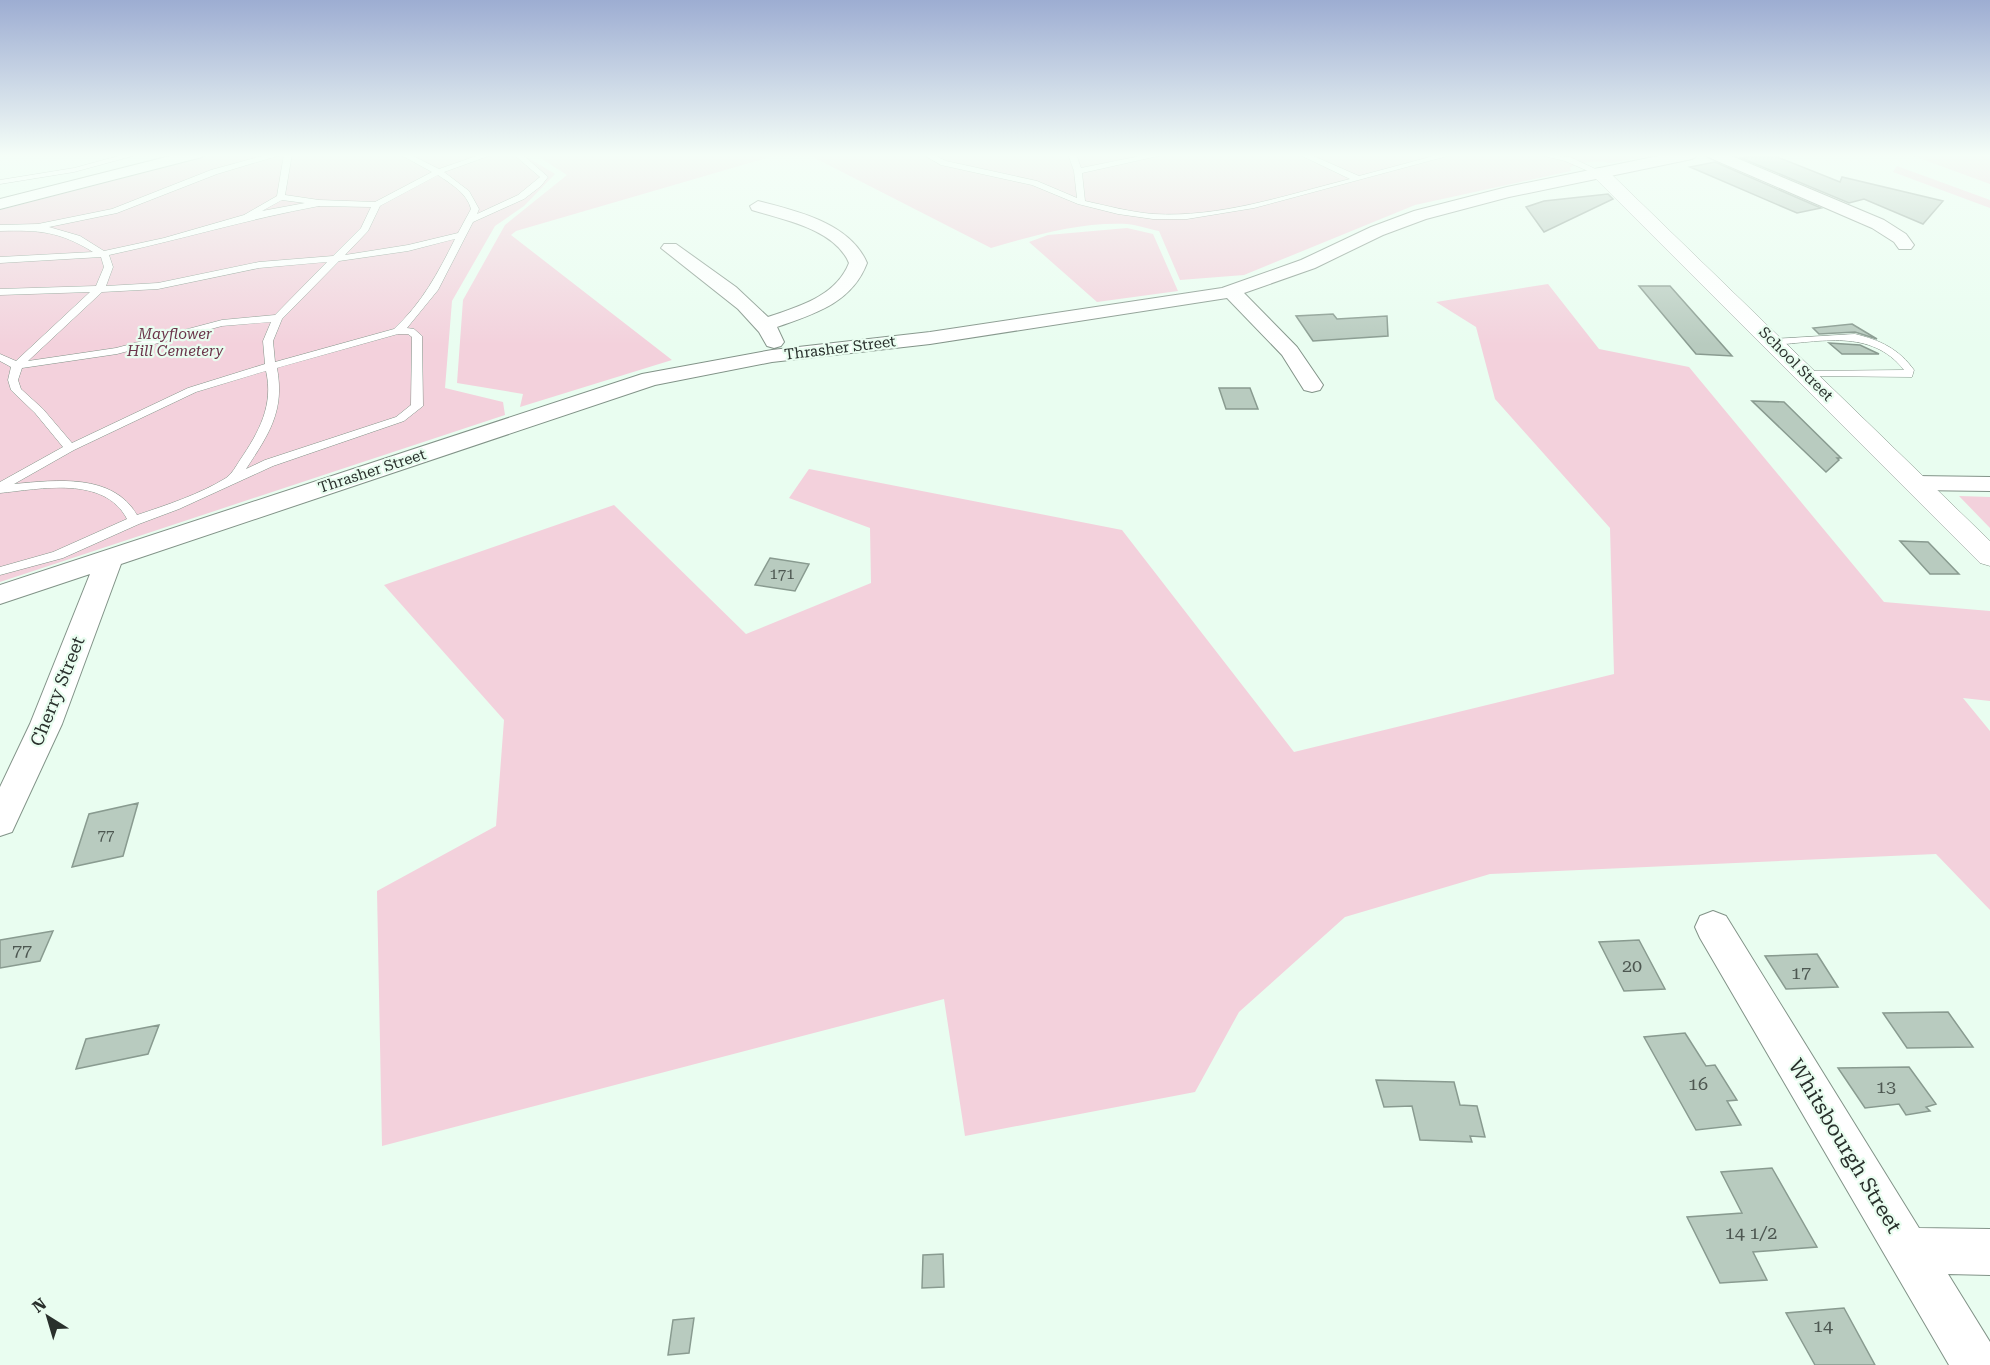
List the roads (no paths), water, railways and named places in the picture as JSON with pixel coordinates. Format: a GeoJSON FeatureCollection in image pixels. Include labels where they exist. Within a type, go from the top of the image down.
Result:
{"type":"FeatureCollection","features":[{"type":"Feature","properties":{"kind":"street"},"geometry":{"type":"LineString","coordinates":[[764,325],[830,298],[852,279],[858,263],[852,249],[840,238],[793,218]]}},
{"type":"Feature","properties":{"kind":"street","name":"Thrasher Street"},"geometry":{"type":"LineString","coordinates":[[0,595],[624,387],[670,375],[772,356],[930,338],[1232,292],[1308,264],[1411,218]]}},
{"type":"Feature","properties":{"kind":"street","name":"School Street"},"geometry":{"type":"LineString","coordinates":[[1646,218],[1990,557]]}},
{"type":"Feature","properties":{"kind":"street"},"geometry":{"type":"LineString","coordinates":[[1863,218],[1900,238],[1905,245]]}},
{"type":"Feature","properties":{"kind":"street"},"geometry":{"type":"LineString","coordinates":[[670,248],[723,286],[764,325],[774,339],[772,356]]}},
{"type":"Feature","properties":{"kind":"street"},"geometry":{"type":"LineString","coordinates":[[1232,292],[1290,351],[1312,385]]}},
{"type":"Feature","properties":{"kind":"street"},"geometry":{"type":"LineString","coordinates":[[1915,483],[1990,484]]}},
{"type":"Feature","properties":{"kind":"street","name":"Cherry Street"},"geometry":{"type":"LineString","coordinates":[[0,822],[46,724],[110,558]]}},
{"type":"Feature","properties":{"kind":"street","name":"Whitsbourgh Street"},"geometry":{"type":"LineString","coordinates":[[1713,927],[1976,1365]]}},
{"type":"Feature","properties":{"kind":"street"},"geometry":{"type":"LineString","coordinates":[[1907,1251],[1990,1252]]}},
{"type":"Feature","properties":{"kind":"lane"},"geometry":{"type":"LineString","coordinates":[[0,228],[38,227],[82,218]]}},
{"type":"Feature","properties":{"kind":"lane"},"geometry":{"type":"LineString","coordinates":[[0,260],[103,254],[166,240],[245,218]]}},
{"type":"Feature","properties":{"kind":"lane"},"geometry":{"type":"LineString","coordinates":[[234,478],[253,448],[273,407],[275,389],[266,351],[268,337],[278,318],[365,229],[370,218]]}},
{"type":"Feature","properties":{"kind":"lane"},"geometry":{"type":"LineString","coordinates":[[0,488],[70,448],[192,390],[398,330],[413,319],[451,258],[469,220],[474,218]]}},
{"type":"Feature","properties":{"kind":"lane"},"geometry":{"type":"LineString","coordinates":[[38,227],[77,238],[103,254],[109,266],[99,289],[17,366],[13,380],[16,390],[39,411],[70,448]]}},
{"type":"Feature","properties":{"kind":"lane"},"geometry":{"type":"LineString","coordinates":[[0,292],[158,286],[260,265],[336,259],[399,250],[461,235]]}},
{"type":"Feature","properties":{"kind":"lane"},"geometry":{"type":"LineString","coordinates":[[31,257],[77,238]]}},
{"type":"Feature","properties":{"kind":"lane"},"geometry":{"type":"LineString","coordinates":[[0,357],[17,366],[117,351],[222,323],[278,318]]}},
{"type":"Feature","properties":{"kind":"lane"},"geometry":{"type":"LineString","coordinates":[[0,571],[58,555],[301,451],[400,419],[417,406],[417,336],[414,332],[398,330]]}},
{"type":"Feature","properties":{"kind":"lane"},"geometry":{"type":"LineString","coordinates":[[1774,342],[1855,337],[1868,340],[1892,352],[1909,370],[1908,375],[1804,373]]}},
{"type":"Feature","properties":{"kind":"lane"},"geometry":{"type":"LineString","coordinates":[[0,488],[54,485],[82,487],[118,498],[134,521]]}},
{"type":"Feature","properties":{"kind":"park label","name":"Mayflower Hill Cemetery"},"geometry":{"type":"Point","coordinates":[175,342]}}]}
